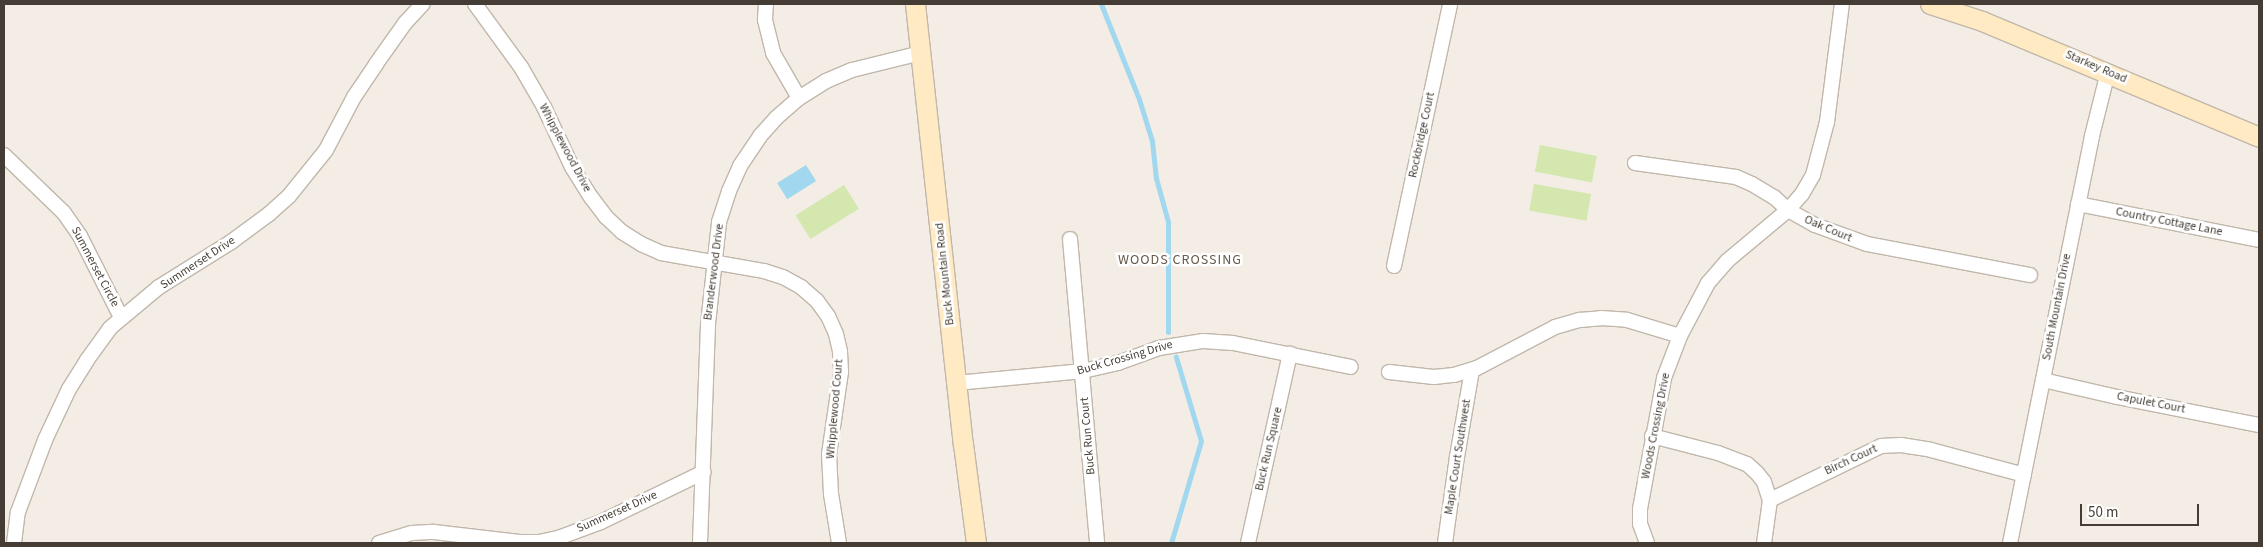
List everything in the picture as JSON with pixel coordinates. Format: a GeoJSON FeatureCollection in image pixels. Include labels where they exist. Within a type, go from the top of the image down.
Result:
{"type":"FeatureCollection","features":[{"type":"Feature","properties":{"kind":"main road","name":"Buck Mountain Road"},"geometry":{"type":"LineString","coordinates":[[915,4],[956,383],[976,543]]}},
{"type":"Feature","properties":{"kind":"main road","name":"Starkey Road"},"geometry":{"type":"LineString","coordinates":[[1930,4],[1982,21],[2108,72],[2259,137]]}},
{"type":"Feature","properties":{"kind":"street","name":"Summerset Drive"},"geometry":{"type":"LineString","coordinates":[[14,543],[18,512],[49,432],[87,360],[121,317],[159,288],[231,242],[269,214],[288,196],[326,150],[354,97],[405,23],[423,4]]}},
{"type":"Feature","properties":{"kind":"street","name":"Whipplewood Drive"},"geometry":{"type":"LineString","coordinates":[[475,4],[521,67],[544,106],[572,167],[606,217],[622,232],[641,244],[661,253],[714,263]]}},
{"type":"Feature","properties":{"kind":"street"},"geometry":{"type":"LineString","coordinates":[[766,4],[765,20],[772,53],[799,98]]}},
{"type":"Feature","properties":{"kind":"street","name":"Rockbridge Court"},"geometry":{"type":"LineString","coordinates":[[1394,266],[1450,4]]}},
{"type":"Feature","properties":{"kind":"street","name":"Woods Crossing Drive"},"geometry":{"type":"LineString","coordinates":[[1647,543],[1640,524],[1640,509],[1664,378],[1680,336],[1708,283],[1727,262],[1788,210],[1802,194],[1813,175],[1827,122],[1842,4]]}},
{"type":"Feature","properties":{"kind":"street","name":"Branderwood Drive"},"geometry":{"type":"LineString","coordinates":[[700,543],[708,324],[714,263],[719,222],[729,191],[740,166],[776,118],[799,98],[826,81],[852,70],[921,53]]}},
{"type":"Feature","properties":{"kind":"street","name":"South Mountain Drive"},"geometry":{"type":"LineString","coordinates":[[2010,543],[2078,204],[2108,72]]}},
{"type":"Feature","properties":{"kind":"street","name":"Summerset Circle"},"geometry":{"type":"LineString","coordinates":[[4,155],[64,213],[80,236],[121,317]]}},
{"type":"Feature","properties":{"kind":"street","name":"Oak Court"},"geometry":{"type":"LineString","coordinates":[[1635,163],[1736,178],[1752,184],[1774,197],[1788,210],[1815,226],[1867,244],[2030,275]]}},
{"type":"Feature","properties":{"kind":"street","name":"Country Cottage Lane"},"geometry":{"type":"LineString","coordinates":[[2078,204],[2259,240]]}},
{"type":"Feature","properties":{"kind":"street","name":"Buck Run Court"},"geometry":{"type":"LineString","coordinates":[[1070,239],[1097,543]]}},
{"type":"Feature","properties":{"kind":"street","name":"Whipplewood Court"},"geometry":{"type":"LineString","coordinates":[[714,263],[764,271],[783,277],[801,287],[828,316],[836,334],[840,352],[840,372],[830,454],[831,494],[839,543]]}},
{"type":"Feature","properties":{"kind":"street"},"geometry":{"type":"LineString","coordinates":[[1389,372],[1434,377],[1454,375],[1472,370],[1555,327],[1580,320],[1601,318],[1627,320],[1680,336]]}},
{"type":"Feature","properties":{"kind":"street","name":"Buck Crossing Drive"},"geometry":{"type":"LineString","coordinates":[[956,383],[1083,371],[1118,363],[1159,348],[1203,341],[1233,343],[1351,367]]}},
{"type":"Feature","properties":{"kind":"street","name":"Buck Run Square"},"geometry":{"type":"LineString","coordinates":[[1248,543],[1290,354]]}},
{"type":"Feature","properties":{"kind":"street","name":"Maple Court Southwest"},"geometry":{"type":"LineString","coordinates":[[1444,543],[1472,370]]}},
{"type":"Feature","properties":{"kind":"street","name":"Capulet Court"},"geometry":{"type":"LineString","coordinates":[[2043,380],[2117,397],[2259,424]]}},
{"type":"Feature","properties":{"kind":"street"},"geometry":{"type":"LineString","coordinates":[[1652,436],[1718,453],[1746,464],[1764,482],[1770,500],[1764,543]]}},
{"type":"Feature","properties":{"kind":"street","name":"Birch Court"},"geometry":{"type":"LineString","coordinates":[[1770,500],[1881,446],[1901,445],[1931,450],[2024,475]]}},
{"type":"Feature","properties":{"kind":"street","name":"Summerset Drive"},"geometry":{"type":"LineString","coordinates":[[379,543],[412,534],[434,532],[519,542],[539,542],[558,538],[602,522],[704,472]]}},
{"type":"Feature","properties":{"kind":"green space"},"geometry":{"type":"Polygon","coordinates":[[[1540,145],[1597,156],[1592,183],[1535,172],[1540,145]]]}},
{"type":"Feature","properties":{"kind":"green space"},"geometry":{"type":"Polygon","coordinates":[[[1534,184],[1591,194],[1586,221],[1529,211],[1534,184]]]}},
{"type":"Feature","properties":{"kind":"green space"},"geometry":{"type":"Polygon","coordinates":[[[844,185],[859,209],[810,239],[796,215],[844,185]]]}},
{"type":"Feature","properties":{"kind":"water"},"geometry":{"type":"Polygon","coordinates":[[[806,165],[816,181],[787,199],[777,183],[806,165]]]}},
{"type":"Feature","properties":{"kind":"waterway"},"geometry":{"type":"LineString","coordinates":[[1101,4],[1139,99],[1152,141],[1156,178],[1168,222],[1168,332]]}},
{"type":"Feature","properties":{"kind":"waterway"},"geometry":{"type":"LineString","coordinates":[[1171,543],[1201,441],[1176,357]]}},
{"type":"Feature","properties":{"kind":"district","name":"WOODS CROSSING"},"geometry":{"type":"Point","coordinates":[1180,260]}}]}
